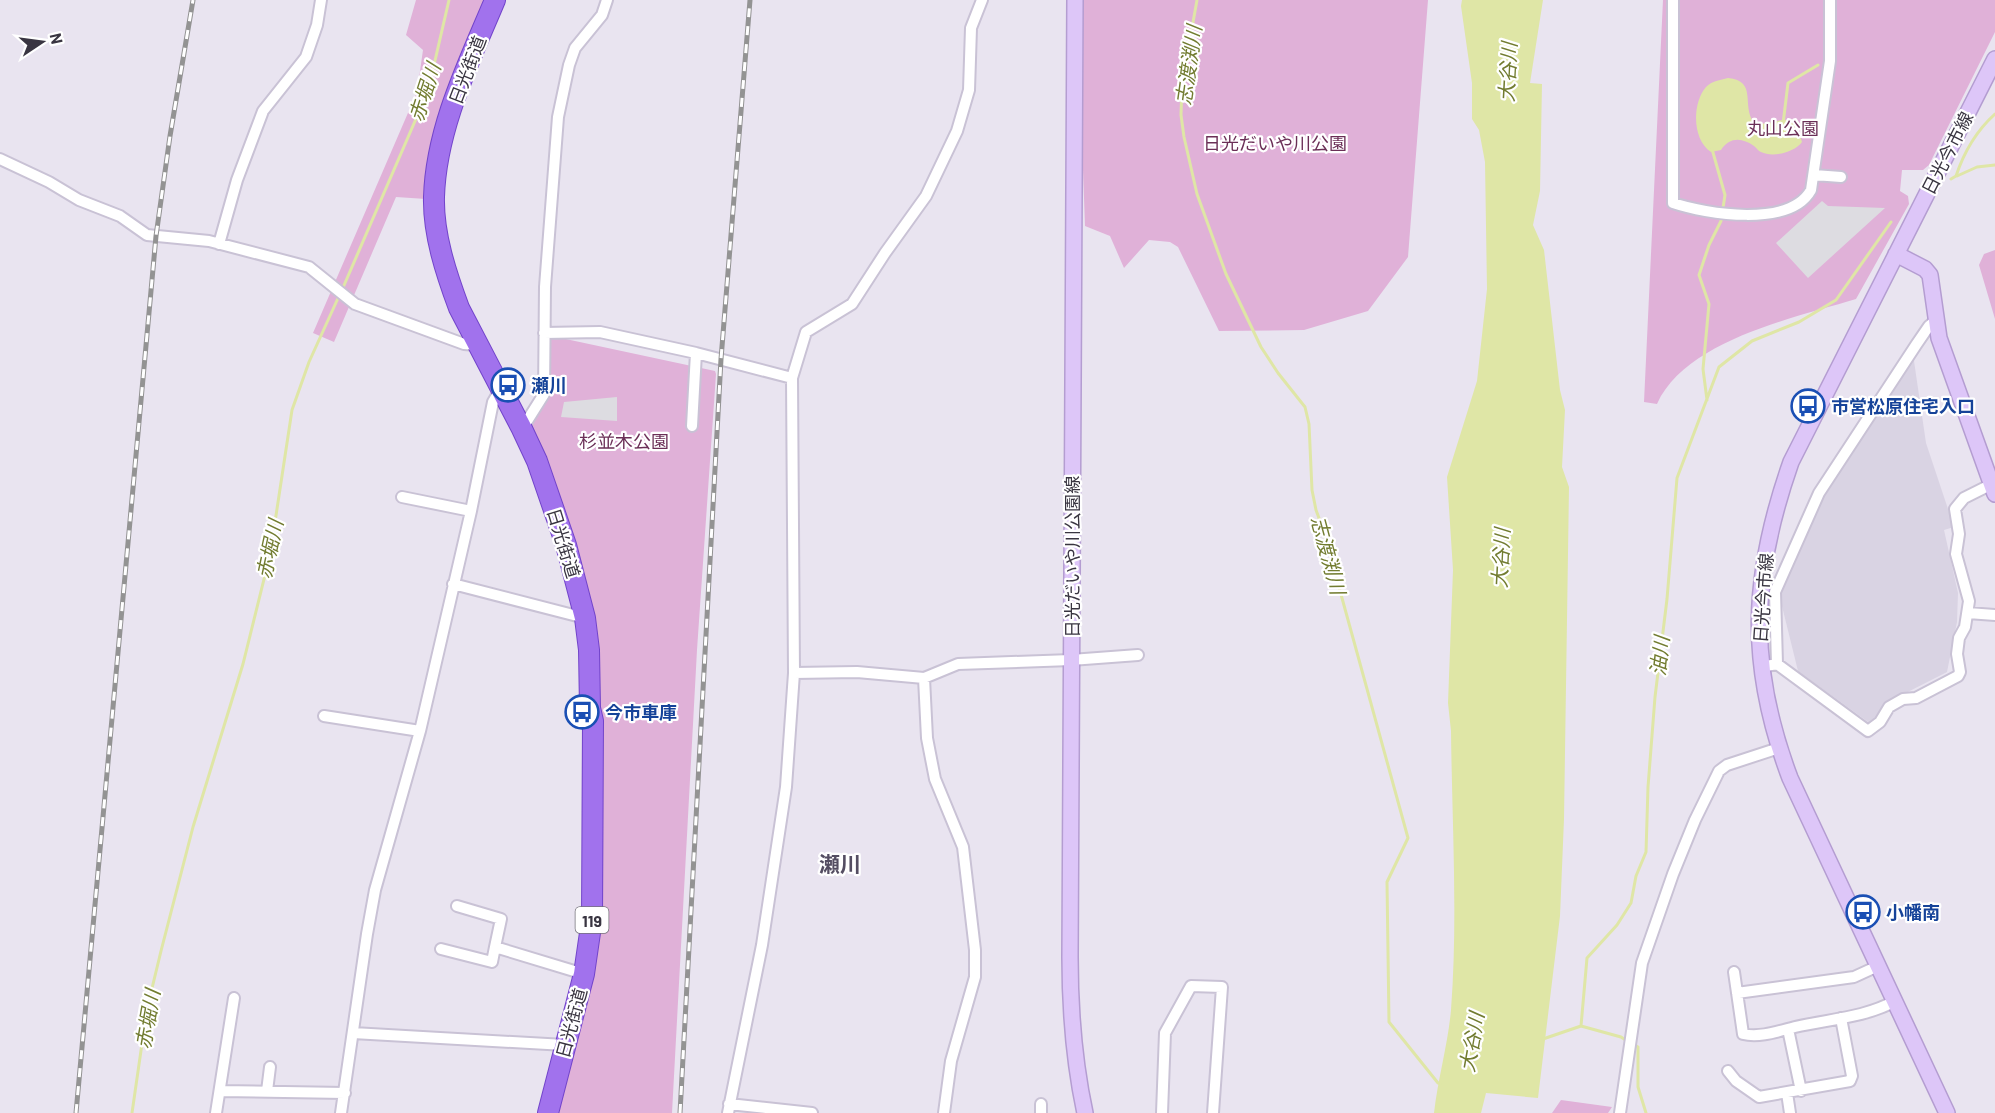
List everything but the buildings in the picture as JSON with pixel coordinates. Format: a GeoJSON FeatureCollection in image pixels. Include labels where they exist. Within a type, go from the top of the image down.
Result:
{"type":"FeatureCollection","features":[{"type":"Feature","properties":{"kind":"highway","name":"日光街道"},"geometry":{"type":"LineString","coordinates":[[495,0],[445,129],[437,168],[434,199],[437,233],[444,267],[459,308],[522,429],[554,510],[576,579],[585,618],[589,650],[590,708],[593,721],[594,897],[584,974],[548,1113]]}},
{"type":"Feature","properties":{"kind":"main road","name":"日光だいや川公園線"},"geometry":{"type":"LineString","coordinates":[[1076,0],[1070,989],[1077,1070],[1085,1113]]}},
{"type":"Feature","properties":{"kind":"main road","name":"日光今市線"},"geometry":{"type":"LineString","coordinates":[[1947,1113],[1794,787],[1779,748],[1769,712],[1761,667],[1759,623],[1761,580],[1769,532],[1779,498],[1801,442],[1995,59]]}},
{"type":"Feature","properties":{"kind":"main road"},"geometry":{"type":"LineString","coordinates":[[1896,254],[1925,268],[1930,275],[1936,320],[1952,374],[1993,489]]}},
{"type":"Feature","properties":{"kind":"street"},"geometry":{"type":"LineString","coordinates":[[219,244],[237,180],[263,111],[306,57],[321,0]]}},
{"type":"Feature","properties":{"kind":"street"},"geometry":{"type":"LineString","coordinates":[[522,429],[544,394],[545,287],[558,117],[569,64],[575,48],[603,15],[607,0]]}},
{"type":"Feature","properties":{"kind":"street"},"geometry":{"type":"LineString","coordinates":[[812,1113],[728,1108],[762,945],[786,787],[794,673],[792,378],[806,332],[852,304],[926,196],[957,131],[969,90],[971,28],[982,0]]}},
{"type":"Feature","properties":{"kind":"street"},"geometry":{"type":"LineString","coordinates":[[1673,0],[1673,203],[1723,214],[1772,213],[1808,197],[1814,176],[1830,61],[1830,0]]}},
{"type":"Feature","properties":{"kind":"street"},"geometry":{"type":"LineString","coordinates":[[0,159],[49,182],[79,200],[120,216],[147,235],[219,244],[309,267],[356,304],[465,344],[477,345]]}},
{"type":"Feature","properties":{"kind":"street"},"geometry":{"type":"LineString","coordinates":[[1814,176],[1841,177]]}},
{"type":"Feature","properties":{"kind":"street"},"geometry":{"type":"LineString","coordinates":[[1777,664],[1775,592],[1819,493],[1929,326],[1936,320]]}},
{"type":"Feature","properties":{"kind":"street"},"geometry":{"type":"LineString","coordinates":[[544,333],[600,332],[696,353],[792,378]]}},
{"type":"Feature","properties":{"kind":"street"},"geometry":{"type":"LineString","coordinates":[[692,426],[696,353]]}},
{"type":"Feature","properties":{"kind":"street"},"geometry":{"type":"LineString","coordinates":[[341,1113],[375,891],[420,731],[471,511],[493,402],[500,390]]}},
{"type":"Feature","properties":{"kind":"street"},"geometry":{"type":"LineString","coordinates":[[1761,667],[1777,664],[1869,731],[1880,722],[1889,707],[1903,699],[1916,699],[1958,676],[1960,672],[1957,654],[1959,638],[1965,627],[1969,601],[1956,554],[1959,534],[1955,509],[1964,498],[1993,489]]}},
{"type":"Feature","properties":{"kind":"street"},"geometry":{"type":"LineString","coordinates":[[402,497],[471,511]]}},
{"type":"Feature","properties":{"kind":"street"},"geometry":{"type":"LineString","coordinates":[[453,584],[585,618]]}},
{"type":"Feature","properties":{"kind":"street"},"geometry":{"type":"LineString","coordinates":[[1968,613],[1995,615]]}},
{"type":"Feature","properties":{"kind":"street"},"geometry":{"type":"LineString","coordinates":[[794,673],[857,672],[924,678],[958,664],[1137,656]]}},
{"type":"Feature","properties":{"kind":"street"},"geometry":{"type":"LineString","coordinates":[[924,678],[927,738],[935,779],[963,847],[975,950],[975,977],[951,1061],[944,1113]]}},
{"type":"Feature","properties":{"kind":"street"},"geometry":{"type":"LineString","coordinates":[[324,716],[420,731]]}},
{"type":"Feature","properties":{"kind":"street"},"geometry":{"type":"LineString","coordinates":[[1620,1113],[1642,963],[1677,863],[1695,820],[1719,771],[1727,765],[1779,748]]}},
{"type":"Feature","properties":{"kind":"street"},"geometry":{"type":"LineString","coordinates":[[441,949],[492,962],[501,919],[457,906]]}},
{"type":"Feature","properties":{"kind":"street"},"geometry":{"type":"LineString","coordinates":[[495,947],[584,974]]}},
{"type":"Feature","properties":{"kind":"street"},"geometry":{"type":"LineString","coordinates":[[1737,993],[1854,977],[1878,966]]}},
{"type":"Feature","properties":{"kind":"street"},"geometry":{"type":"LineString","coordinates":[[1734,972],[1743,1034],[1779,1032],[1864,1014],[1895,1001]]}},
{"type":"Feature","properties":{"kind":"street"},"geometry":{"type":"LineString","coordinates":[[1162,1113],[1165,1033],[1191,986],[1222,987],[1213,1113]]}},
{"type":"Feature","properties":{"kind":"street"},"geometry":{"type":"LineString","coordinates":[[216,1113],[234,998]]}},
{"type":"Feature","properties":{"kind":"street"},"geometry":{"type":"LineString","coordinates":[[1728,1071],[1736,1081],[1759,1097],[1850,1081],[1852,1076],[1841,1018]]}},
{"type":"Feature","properties":{"kind":"street"},"geometry":{"type":"LineString","coordinates":[[1788,1029],[1801,1091]]}},
{"type":"Feature","properties":{"kind":"street"},"geometry":{"type":"LineString","coordinates":[[353,1033],[565,1045]]}},
{"type":"Feature","properties":{"kind":"street"},"geometry":{"type":"LineString","coordinates":[[267,1091],[270,1067]]}},
{"type":"Feature","properties":{"kind":"street"},"geometry":{"type":"LineString","coordinates":[[220,1091],[345,1093]]}},
{"type":"Feature","properties":{"kind":"street"},"geometry":{"type":"LineString","coordinates":[[1787,1093],[1790,1113]]}},
{"type":"Feature","properties":{"kind":"shaded area"},"geometry":{"type":"Polygon","coordinates":[[[1822,201],[1828,206],[1885,208],[1808,278],[1776,243],[1822,201]]]}},
{"type":"Feature","properties":{"kind":"shaded area"},"geometry":{"type":"Polygon","coordinates":[[[1908,361],[1914,361],[1926,443],[1954,527],[1944,530],[1958,593],[1957,622],[1947,672],[1886,703],[1871,724],[1798,671],[1779,594],[1821,496],[1908,361]]]}},
{"type":"Feature","properties":{"kind":"shaded area"},"geometry":{"type":"Polygon","coordinates":[[[617,397],[617,421],[561,417],[564,402],[617,397]]]}},
{"type":"Feature","properties":{"kind":"green space"},"geometry":{"type":"Polygon","coordinates":[[[416,0],[484,0],[447,93],[426,199],[396,197],[334,342],[313,333],[417,92],[423,50],[406,35],[416,0]]]}},
{"type":"Feature","properties":{"kind":"green space","name":"日光だいや川公園"},"geometry":{"type":"Polygon","coordinates":[[[1083,0],[1428,0],[1408,257],[1368,311],[1304,330],[1219,331],[1178,247],[1170,242],[1149,240],[1124,268],[1110,236],[1085,226],[1082,142],[1083,0]]]}},
{"type":"Feature","properties":{"kind":"green space","name":"丸山公園"},"geometry":{"type":"Polygon","coordinates":[[[1663,0],[1995,0],[1995,32],[1929,165],[1923,170],[1902,170],[1900,191],[1908,196],[1909,204],[1856,299],[1773,324],[1716,348],[1692,363],[1671,382],[1657,404],[1644,402],[1663,0]]]}},
{"type":"Feature","properties":{"kind":"green space"},"geometry":{"type":"Polygon","coordinates":[[[1995,250],[1995,319],[1979,265],[1984,254],[1995,250]]]}},
{"type":"Feature","properties":{"kind":"green space","name":"杉並木公園"},"geometry":{"type":"Polygon","coordinates":[[[547,335],[715,371],[716,374],[697,650],[672,1113],[553,1113],[578,1024],[597,678],[525,429],[547,394],[547,335]]]}},
{"type":"Feature","properties":{"kind":"green space"},"geometry":{"type":"Polygon","coordinates":[[[1561,1100],[1612,1107],[1608,1113],[1552,1113],[1561,1100]]]}},
{"type":"Feature","properties":{"kind":"water","name":"大谷川"},"geometry":{"type":"Polygon","coordinates":[[[1462,0],[1543,0],[1530,83],[1542,84],[1540,191],[1533,225],[1544,250],[1560,390],[1565,410],[1562,467],[1569,487],[1564,819],[1560,916],[1538,1098],[1486,1093],[1481,1113],[1434,1113],[1450,1023],[1454,940],[1451,731],[1448,703],[1453,570],[1447,477],[1477,381],[1487,289],[1485,162],[1479,130],[1472,119],[1472,83],[1462,0]]]}},
{"type":"Feature","properties":{"kind":"water"},"geometry":{"type":"Polygon","coordinates":[[[1728,78],[1737,80],[1746,89],[1750,116],[1754,123],[1788,121],[1798,130],[1802,142],[1799,146],[1777,154],[1766,154],[1745,141],[1736,140],[1728,143],[1721,150],[1711,152],[1700,139],[1697,130],[1698,102],[1708,85],[1728,78]]]}},
{"type":"Feature","properties":{"kind":"waterway","name":"赤堀川"},"geometry":{"type":"LineString","coordinates":[[342,290],[428,91],[449,0]]}},
{"type":"Feature","properties":{"kind":"waterway","name":"志渡渕川"},"geometry":{"type":"LineString","coordinates":[[1197,0],[1182,84],[1181,115],[1184,137],[1197,194],[1226,274],[1261,347],[1305,407],[1309,424],[1312,490],[1316,510],[1408,838],[1387,882],[1389,1022],[1440,1084]]}},
{"type":"Feature","properties":{"kind":"waterway"},"geometry":{"type":"LineString","coordinates":[[1783,124],[1788,83],[1818,65]]}},
{"type":"Feature","properties":{"kind":"waterway","name":"油川"},"geometry":{"type":"LineString","coordinates":[[1951,179],[1956,176],[1976,135],[1995,114]]}},
{"type":"Feature","properties":{"kind":"waterway"},"geometry":{"type":"LineString","coordinates":[[1707,400],[1703,369],[1709,304],[1699,275],[1709,245],[1721,221],[1725,195],[1712,149]]}},
{"type":"Feature","properties":{"kind":"waterway"},"geometry":{"type":"LineString","coordinates":[[1957,176],[1977,167],[1995,165]]}},
{"type":"Feature","properties":{"kind":"waterway","name":"油川"},"geometry":{"type":"LineString","coordinates":[[1581,1026],[1587,958],[1617,925],[1631,903],[1636,876],[1646,852],[1655,697],[1667,599],[1677,478],[1719,367],[1752,341],[1799,322],[1836,300],[1891,222]]}},
{"type":"Feature","properties":{"kind":"waterway","name":"赤堀川"},"geometry":{"type":"LineString","coordinates":[[132,1113],[147,1009],[161,951],[193,827],[243,664],[270,555],[292,410],[309,362],[339,296]]}},
{"type":"Feature","properties":{"kind":"waterway"},"geometry":{"type":"LineString","coordinates":[[1581,1026],[1621,1037],[1627,1041]]}},
{"type":"Feature","properties":{"kind":"waterway","name":"油川"},"geometry":{"type":"LineString","coordinates":[[1543,1039],[1581,1026]]}},
{"type":"Feature","properties":{"kind":"waterway"},"geometry":{"type":"LineString","coordinates":[[1633,1044],[1638,1047],[1638,1087],[1646,1113]]}},
{"type":"Feature","properties":{"kind":"railway"},"geometry":{"type":"LineString","coordinates":[[76,1113],[156,236],[193,0]]}},
{"type":"Feature","properties":{"kind":"railway"},"geometry":{"type":"LineString","coordinates":[[680,1113],[721,359],[750,0]]}},
{"type":"Feature","properties":{"kind":"place","name":"瀬川"},"geometry":{"type":"Point","coordinates":[508,385]}},
{"type":"Feature","properties":{"kind":"place","name":"市営松原住宅入口"},"geometry":{"type":"Point","coordinates":[1808,406]}},
{"type":"Feature","properties":{"kind":"place","name":"今市車庫"},"geometry":{"type":"Point","coordinates":[582,712]}},
{"type":"Feature","properties":{"kind":"place","name":"小幡南"},"geometry":{"type":"Point","coordinates":[1863,912]}},
{"type":"Feature","properties":{"kind":"district","name":"瀬川"},"geometry":{"type":"Point","coordinates":[840,863]}}]}
